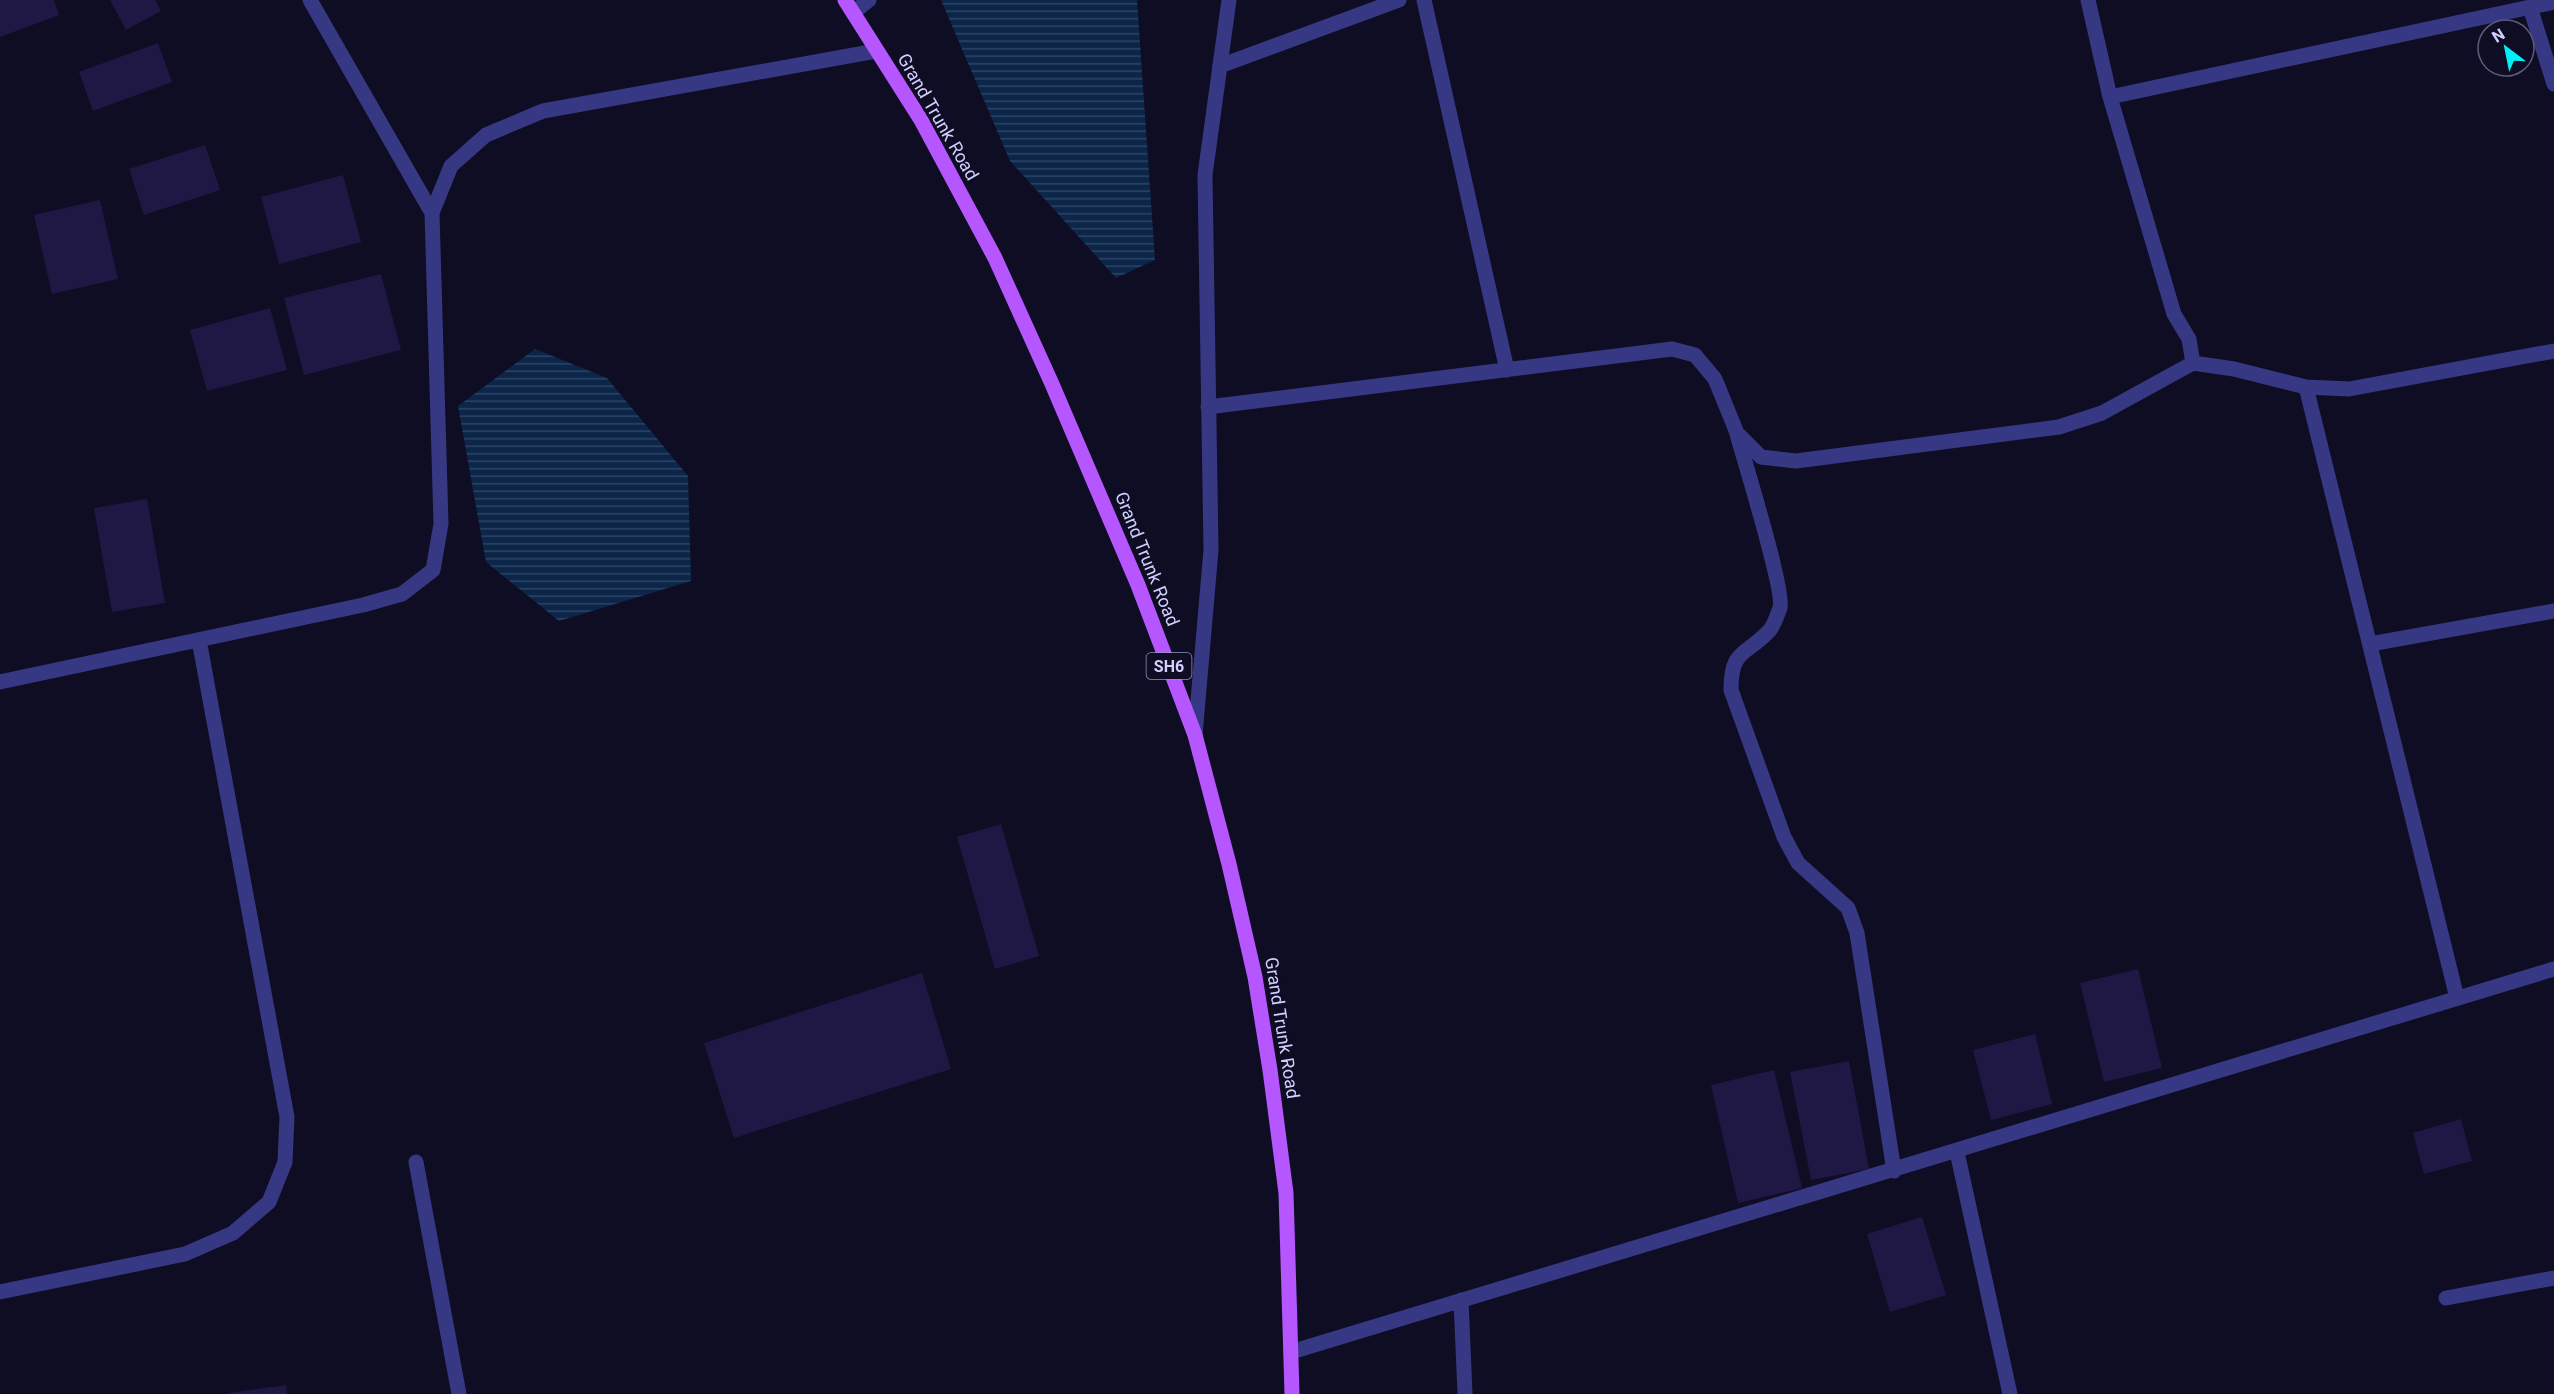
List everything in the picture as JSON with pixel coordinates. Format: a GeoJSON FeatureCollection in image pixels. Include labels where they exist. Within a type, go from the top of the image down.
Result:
{"type":"FeatureCollection","features":[{"type":"Feature","properties":{"kind":"main road","name":"Grand Trunk Road"},"geometry":{"type":"LineString","coordinates":[[849,6],[921,120],[994,258],[1052,384],[1138,585],[1195,735],[1247,943],[1268,1058],[1286,1193],[1292,1394]]}},
{"type":"Feature","properties":{"kind":"street"},"geometry":{"type":"LineString","coordinates":[[310,0],[432,213]]}},
{"type":"Feature","properties":{"kind":"street"},"geometry":{"type":"LineString","coordinates":[[849,6],[869,0]]}},
{"type":"Feature","properties":{"kind":"street"},"geometry":{"type":"LineString","coordinates":[[1195,735],[1211,550],[1205,175],[1229,0]]}},
{"type":"Feature","properties":{"kind":"street"},"geometry":{"type":"LineString","coordinates":[[1220,66],[1399,0]]}},
{"type":"Feature","properties":{"kind":"street"},"geometry":{"type":"LineString","coordinates":[[1424,0],[1507,370]]}},
{"type":"Feature","properties":{"kind":"street"},"geometry":{"type":"LineString","coordinates":[[2088,0],[2110,98],[2174,314],[2189,339],[2193,363]]}},
{"type":"Feature","properties":{"kind":"street"},"geometry":{"type":"LineString","coordinates":[[2110,98],[2554,2]]}},
{"type":"Feature","properties":{"kind":"street"},"geometry":{"type":"LineString","coordinates":[[2530,7],[2554,84]]}},
{"type":"Feature","properties":{"kind":"street"},"geometry":{"type":"LineString","coordinates":[[0,682],[363,605],[402,594],[433,570],[441,524],[432,213],[451,166],[486,135],[543,111],[876,51]]}},
{"type":"Feature","properties":{"kind":"street"},"geometry":{"type":"LineString","coordinates":[[1208,407],[1672,349],[1695,355],[1715,379],[1737,433],[1774,568],[1781,604],[1770,631],[1746,648],[1731,669],[1731,690],[1784,837],[1798,863],[1848,908],[1857,933],[1894,1171]]}},
{"type":"Feature","properties":{"kind":"street"},"geometry":{"type":"LineString","coordinates":[[1737,433],[1761,457],[1796,461],[2059,427],[2102,412],[2193,363],[2234,369],[2306,387],[2349,389],[2554,351]]}},
{"type":"Feature","properties":{"kind":"street"},"geometry":{"type":"LineString","coordinates":[[2306,387],[2457,999]]}},
{"type":"Feature","properties":{"kind":"street"},"geometry":{"type":"LineString","coordinates":[[2370,644],[2554,611]]}},
{"type":"Feature","properties":{"kind":"street"},"geometry":{"type":"LineString","coordinates":[[0,1292],[185,1254],[233,1233],[268,1202],[285,1162],[287,1117],[199,640]]}},
{"type":"Feature","properties":{"kind":"street"},"geometry":{"type":"LineString","coordinates":[[1291,1352],[1957,1152],[2554,969]]}},
{"type":"Feature","properties":{"kind":"street"},"geometry":{"type":"LineString","coordinates":[[1957,1152],[2010,1394]]}},
{"type":"Feature","properties":{"kind":"street"},"geometry":{"type":"LineString","coordinates":[[416,1162],[459,1394]]}},
{"type":"Feature","properties":{"kind":"street"},"geometry":{"type":"LineString","coordinates":[[2446,1298],[2554,1278]]}},
{"type":"Feature","properties":{"kind":"street"},"geometry":{"type":"LineString","coordinates":[[1461,1300],[1465,1394]]}},
{"type":"Feature","properties":{"kind":"water"},"geometry":{"type":"Polygon","coordinates":[[[941,0],[1137,0],[1155,260],[1116,278],[1010,161],[941,0]]]}},
{"type":"Feature","properties":{"kind":"water"},"geometry":{"type":"Polygon","coordinates":[[[535,349],[607,378],[688,476],[691,581],[559,621],[486,562],[458,406],[535,349]]]}},
{"type":"Feature","properties":{"kind":"building"},"geometry":{"type":"Polygon","coordinates":[[[0,0],[54,0],[59,15],[0,37],[0,0]]]}},
{"type":"Feature","properties":{"kind":"building"},"geometry":{"type":"Polygon","coordinates":[[[110,0],[155,0],[161,11],[126,30],[110,0]]]}},
{"type":"Feature","properties":{"kind":"building"},"geometry":{"type":"Polygon","coordinates":[[[158,43],[172,82],[93,111],[79,72],[158,43]]]}},
{"type":"Feature","properties":{"kind":"building"},"geometry":{"type":"Polygon","coordinates":[[[205,145],[220,190],[144,215],[129,169],[205,145]]]}},
{"type":"Feature","properties":{"kind":"building"},"geometry":{"type":"Polygon","coordinates":[[[343,175],[361,242],[279,264],[261,197],[343,175]]]}},
{"type":"Feature","properties":{"kind":"building"},"geometry":{"type":"Polygon","coordinates":[[[100,200],[118,279],[52,294],[34,215],[100,200]]]}},
{"type":"Feature","properties":{"kind":"building"},"geometry":{"type":"Polygon","coordinates":[[[381,274],[401,350],[304,375],[284,298],[381,274]]]}},
{"type":"Feature","properties":{"kind":"building"},"geometry":{"type":"Polygon","coordinates":[[[270,308],[287,370],[207,391],[190,330],[270,308]]]}},
{"type":"Feature","properties":{"kind":"building"},"geometry":{"type":"Polygon","coordinates":[[[147,499],[165,603],[112,612],[94,508],[147,499]]]}},
{"type":"Feature","properties":{"kind":"building"},"geometry":{"type":"Polygon","coordinates":[[[1001,824],[1039,956],[995,969],[957,837],[1001,824]]]}},
{"type":"Feature","properties":{"kind":"building"},"geometry":{"type":"Polygon","coordinates":[[[2138,969],[2162,1068],[2104,1082],[2080,983],[2138,969]]]}},
{"type":"Feature","properties":{"kind":"building"},"geometry":{"type":"Polygon","coordinates":[[[922,973],[951,1069],[734,1138],[704,1043],[922,973]]]}},
{"type":"Feature","properties":{"kind":"building"},"geometry":{"type":"Polygon","coordinates":[[[2035,1034],[2052,1104],[1991,1120],[1973,1050],[2035,1034]]]}},
{"type":"Feature","properties":{"kind":"building"},"geometry":{"type":"Polygon","coordinates":[[[1849,1061],[1869,1169],[1811,1180],[1790,1072],[1849,1061]]]}},
{"type":"Feature","properties":{"kind":"building"},"geometry":{"type":"Polygon","coordinates":[[[1774,1070],[1802,1188],[1738,1203],[1711,1085],[1774,1070]]]}},
{"type":"Feature","properties":{"kind":"building"},"geometry":{"type":"Polygon","coordinates":[[[2461,1119],[2472,1161],[2424,1174],[2413,1133],[2461,1119]]]}},
{"type":"Feature","properties":{"kind":"building"},"geometry":{"type":"Polygon","coordinates":[[[1922,1217],[1946,1295],[1890,1312],[1867,1234],[1922,1217]]]}},
{"type":"Feature","properties":{"kind":"building"},"geometry":{"type":"Polygon","coordinates":[[[286,1385],[287,1394],[229,1394],[229,1393],[286,1385]]]}}]}
